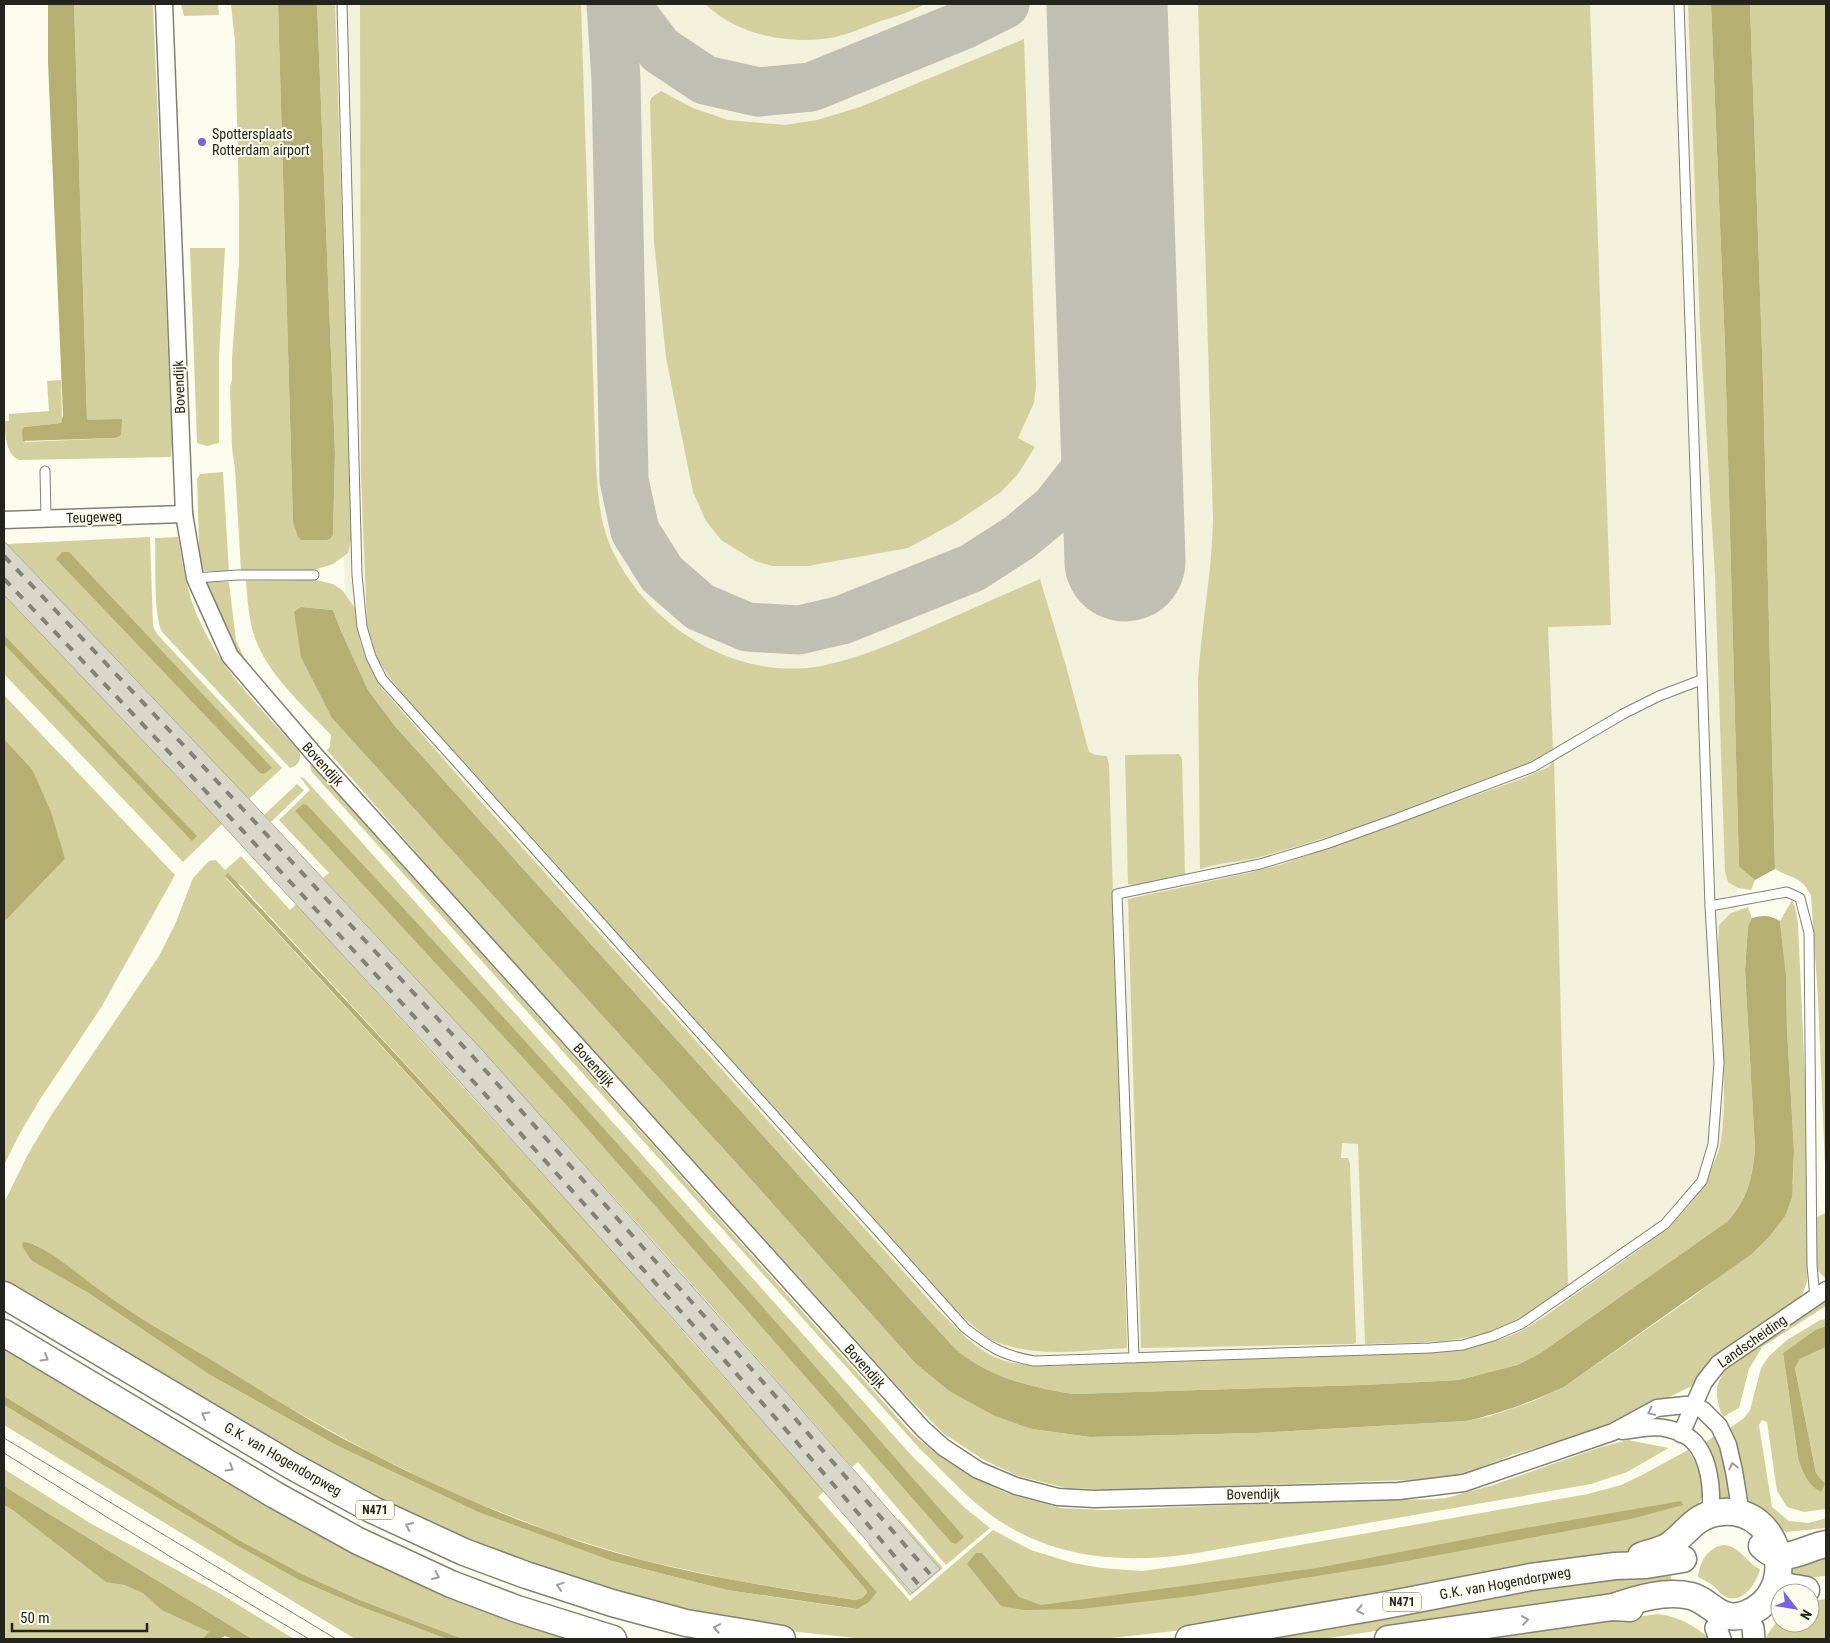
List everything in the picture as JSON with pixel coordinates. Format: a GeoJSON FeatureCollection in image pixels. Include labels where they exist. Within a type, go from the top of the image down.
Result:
{"type":"FeatureCollection","features":[{"type":"Feature","properties":{"kind":"main road","name":"G.K. van Hogendorpweg"},"geometry":{"type":"LineString","coordinates":[[4,1295],[292,1466],[373,1510],[464,1552],[526,1576],[658,1616],[686,1623],[782,1639]]}},
{"type":"Feature","properties":{"kind":"main road","name":"N471"},"geometry":{"type":"LineString","coordinates":[[4,1333],[267,1490],[358,1540],[452,1584],[517,1609],[613,1639]]}},
{"type":"Feature","properties":{"kind":"main road","name":"N471"},"geometry":{"type":"LineString","coordinates":[[1677,1551],[1688,1527],[1710,1522],[1724,1512],[1741,1514],[1754,1519],[1769,1534],[1775,1548],[1767,1551],[1750,1534],[1743,1530],[1710,1522]]}},
{"type":"Feature","properties":{"kind":"main road"},"geometry":{"type":"LineString","coordinates":[[1777,1583],[1775,1548],[1797,1542],[1821,1545]]}},
{"type":"Feature","properties":{"kind":"main road","name":"G.K. van Hogendorpweg"},"geometry":{"type":"LineString","coordinates":[[1189,1639],[1362,1610],[1531,1577],[1615,1566],[1661,1550],[1677,1551]]}},
{"type":"Feature","properties":{"kind":"main road"},"geometry":{"type":"LineString","coordinates":[[1677,1551],[1679,1576],[1684,1600]]}},
{"type":"Feature","properties":{"kind":"main road"},"geometry":{"type":"LineString","coordinates":[[1388,1639],[1613,1607],[1640,1598],[1684,1600],[1696,1598],[1715,1612],[1723,1615],[1738,1631],[1762,1604],[1770,1604]]}},
{"type":"Feature","properties":{"kind":"street","name":"Bovendijk"},"geometry":{"type":"LineString","coordinates":[[164,4],[184,514],[195,578],[230,656],[314,754],[922,1429],[943,1447],[978,1470],[1016,1486],[1058,1497],[1094,1499],[1399,1491],[1464,1483],[1613,1432],[1657,1408],[1693,1405]]}},
{"type":"Feature","properties":{"kind":"street","name":"Teugeweg"},"geometry":{"type":"LineString","coordinates":[[4,520],[184,514]]}},
{"type":"Feature","properties":{"kind":"street","name":"Landscheiding"},"geometry":{"type":"LineString","coordinates":[[1682,1434],[1704,1382],[1718,1363],[1820,1294]]}},
{"type":"Feature","properties":{"kind":"street"},"geometry":{"type":"LineString","coordinates":[[1693,1405],[1703,1410],[1718,1426],[1728,1445],[1741,1514]]}},
{"type":"Feature","properties":{"kind":"street","name":"Bovendijk"},"geometry":{"type":"LineString","coordinates":[[1613,1432],[1652,1428],[1667,1429],[1682,1434]]}},
{"type":"Feature","properties":{"kind":"street"},"geometry":{"type":"LineString","coordinates":[[1682,1434],[1693,1441],[1703,1456],[1710,1480],[1710,1522]]}},
{"type":"Feature","properties":{"kind":"lane"},"geometry":{"type":"LineString","coordinates":[[342,4],[357,575],[362,627],[371,657],[382,680],[965,1328],[988,1346],[1011,1357],[1034,1361],[1430,1348],[1463,1345],[1493,1336],[1521,1324],[1665,1224],[1702,1181],[1712,1144],[1719,1063],[1710,906],[1701,680],[1679,4]]}},
{"type":"Feature","properties":{"kind":"lane"},"geometry":{"type":"LineString","coordinates":[[45,471],[46,519]]}},
{"type":"Feature","properties":{"kind":"lane"},"geometry":{"type":"LineString","coordinates":[[195,578],[238,575],[314,575]]}},
{"type":"Feature","properties":{"kind":"lane"},"geometry":{"type":"LineString","coordinates":[[1134,1358],[1117,894],[1260,864],[1326,844],[1393,820],[1532,767],[1623,714],[1658,696],[1701,680]]}},
{"type":"Feature","properties":{"kind":"lane"},"geometry":{"type":"LineString","coordinates":[[1710,906],[1787,892],[1800,898],[1809,933],[1812,1266],[1820,1294]]}},
{"type":"Feature","properties":{"kind":"shaded area"},"geometry":{"type":"Polygon","coordinates":[[[48,4],[74,4],[87,419],[122,419],[121,435],[115,438],[23,441],[22,430],[24,427],[61,423],[63,415],[48,62],[48,4]]]}},
{"type":"Feature","properties":{"kind":"shaded area"},"geometry":{"type":"Polygon","coordinates":[[[74,4],[153,4],[172,444],[171,457],[19,460],[11,453],[7,444],[4,421],[9,421],[9,414],[49,411],[47,381],[61,380],[61,423],[24,427],[25,442],[115,438],[87,419],[74,4]]]}},
{"type":"Feature","properties":{"kind":"shaded area"},"geometry":{"type":"Polygon","coordinates":[[[181,4],[218,4],[219,15],[184,16],[181,4]]]}},
{"type":"Feature","properties":{"kind":"shaded area"},"geometry":{"type":"Polygon","coordinates":[[[231,4],[278,4],[293,522],[301,540],[327,540],[333,535],[335,453],[317,4],[335,4],[352,534],[348,553],[333,564],[311,571],[241,571],[232,448],[230,387],[239,262],[235,42],[231,4]]]}},
{"type":"Feature","properties":{"kind":"shaded area"},"geometry":{"type":"Polygon","coordinates":[[[278,4],[317,4],[335,453],[333,535],[327,540],[301,540],[298,537],[293,522],[278,4]]]}},
{"type":"Feature","properties":{"kind":"shaded area"},"geometry":{"type":"Polygon","coordinates":[[[328,4],[1708,4],[1747,1173],[1543,1344],[1063,1382],[973,1350],[398,721],[346,631],[328,4]]]}},
{"type":"Feature","properties":{"kind":"shaded area"},"geometry":{"type":"Polygon","coordinates":[[[360,4],[581,4],[596,466],[599,504],[608,540],[623,570],[642,597],[666,620],[694,640],[723,655],[755,665],[788,669],[821,666],[865,654],[894,643],[1040,579],[1089,752],[1107,756],[1109,765],[1127,1348],[1059,1352],[1024,1350],[992,1340],[953,1308],[412,705],[392,681],[376,657],[367,626],[361,472],[360,4]]]}},
{"type":"Feature","properties":{"kind":"shaded area"},"geometry":{"type":"Polygon","coordinates":[[[705,4],[925,4],[844,35],[807,40],[775,38],[745,29],[731,23],[705,4]]]}},
{"type":"Feature","properties":{"kind":"shaded area"},"geometry":{"type":"Polygon","coordinates":[[[1198,4],[1590,4],[1611,625],[1548,627],[1553,749],[1531,764],[1433,801],[1334,835],[1259,857],[1200,869],[1198,681],[1211,560],[1213,519],[1198,4]]]}},
{"type":"Feature","properties":{"kind":"shaded area"},"geometry":{"type":"Polygon","coordinates":[[[1688,4],[1711,4],[1725,347],[1739,867],[1755,880],[1751,890],[1738,888],[1728,882],[1725,872],[1715,576],[1700,329],[1688,4]]]}},
{"type":"Feature","properties":{"kind":"shaded area"},"geometry":{"type":"Polygon","coordinates":[[[1711,4],[1750,4],[1763,380],[1775,869],[1755,880],[1739,867],[1725,347],[1711,4]]]}},
{"type":"Feature","properties":{"kind":"shaded area"},"geometry":{"type":"Polygon","coordinates":[[[1750,4],[1826,4],[1826,1189],[1818,999],[1811,896],[1800,881],[1775,869],[1763,380],[1750,4]]]}},
{"type":"Feature","properties":{"kind":"shaded area"},"geometry":{"type":"Polygon","coordinates":[[[1024,39],[1036,386],[1034,403],[1018,438],[1035,447],[1018,474],[1001,492],[956,522],[908,548],[808,566],[772,566],[755,561],[721,540],[706,521],[693,492],[666,358],[654,242],[650,101],[652,97],[661,91],[693,108],[728,120],[785,125],[817,120],[860,107],[1024,39]]]}},
{"type":"Feature","properties":{"kind":"shaded area"},"geometry":{"type":"Polygon","coordinates":[[[190,248],[225,248],[219,357],[219,443],[207,446],[197,443],[190,248]]]}},
{"type":"Feature","properties":{"kind":"shaded area"},"geometry":{"type":"Polygon","coordinates":[[[223,472],[229,571],[202,571],[199,544],[197,479],[200,474],[223,472]]]}},
{"type":"Feature","properties":{"kind":"shaded area"},"geometry":{"type":"Polygon","coordinates":[[[150,537],[153,626],[157,634],[282,768],[249,799],[7,544],[150,537]]]}},
{"type":"Feature","properties":{"kind":"shaded area"},"geometry":{"type":"Polygon","coordinates":[[[178,537],[190,594],[197,615],[211,644],[233,676],[299,751],[299,761],[293,767],[290,768],[162,632],[156,600],[155,538],[178,537]]]}},
{"type":"Feature","properties":{"kind":"shaded area"},"geometry":{"type":"Polygon","coordinates":[[[62,552],[69,552],[272,768],[264,774],[260,773],[56,559],[62,552]]]}},
{"type":"Feature","properties":{"kind":"shaded area"},"geometry":{"type":"Polygon","coordinates":[[[316,580],[333,584],[342,590],[355,608],[360,642],[380,686],[466,785],[937,1309],[980,1349],[1009,1362],[1046,1366],[1442,1351],[1495,1341],[1529,1326],[1647,1244],[1684,1211],[1707,1178],[1719,1149],[1723,1120],[1724,1076],[1717,966],[1719,925],[1731,913],[1748,907],[1752,918],[1748,926],[1745,970],[1755,1149],[1745,1196],[1728,1221],[1539,1354],[1517,1365],[1459,1380],[1073,1394],[1043,1389],[985,1369],[959,1352],[950,1343],[394,725],[368,690],[333,610],[301,607],[721,1146],[915,1363],[949,1391],[1032,1429],[1090,1437],[1256,1433],[1466,1421],[1490,1416],[1531,1402],[1564,1387],[1753,1253],[1769,1237],[1793,1183],[1794,1150],[1787,1030],[1786,975],[1780,921],[1792,900],[1798,923],[1807,1122],[1808,1270],[1807,1282],[1803,1293],[1793,1305],[1761,1323],[1710,1359],[1694,1385],[1647,1408],[1583,1434],[1512,1455],[1463,1475],[1439,1479],[1116,1490],[1066,1488],[1018,1476],[984,1460],[944,1434],[900,1389],[433,872],[327,750],[330,747],[331,735],[295,698],[263,656],[251,624],[246,581],[316,580]]]}},
{"type":"Feature","properties":{"kind":"shaded area"},"geometry":{"type":"Polygon","coordinates":[[[204,581],[229,582],[236,641],[246,661],[234,653],[204,581]]]}},
{"type":"Feature","properties":{"kind":"shaded area"},"geometry":{"type":"Polygon","coordinates":[[[4,595],[222,824],[183,862],[4,674],[4,595]]]}},
{"type":"Feature","properties":{"kind":"shaded area"},"geometry":{"type":"Polygon","coordinates":[[[301,607],[333,610],[368,690],[394,725],[946,1339],[959,1352],[972,1361],[999,1375],[1043,1389],[1073,1394],[1362,1385],[1459,1380],[1517,1365],[1539,1354],[1728,1221],[1745,1196],[1755,1149],[1745,970],[1748,926],[1752,918],[1763,916],[1780,921],[1786,975],[1787,1030],[1794,1150],[1792,1197],[1785,1216],[1769,1237],[1753,1253],[1564,1387],[1516,1407],[1479,1418],[1466,1421],[1256,1433],[1090,1437],[1032,1429],[995,1416],[949,1391],[915,1363],[721,1146],[332,718],[301,657],[294,612],[301,607]]]}},
{"type":"Feature","properties":{"kind":"shaded area"},"geometry":{"type":"Polygon","coordinates":[[[4,635],[197,836],[192,841],[4,644],[4,635]]]}},
{"type":"Feature","properties":{"kind":"shaded area"},"geometry":{"type":"Polygon","coordinates":[[[4,695],[175,875],[102,1006],[39,1101],[4,1165],[4,922],[65,859],[32,769],[4,739],[4,695]]]}},
{"type":"Feature","properties":{"kind":"shaded area"},"geometry":{"type":"Polygon","coordinates":[[[4,739],[32,769],[51,812],[65,859],[4,922],[4,739]]]}},
{"type":"Feature","properties":{"kind":"shaded area"},"geometry":{"type":"Polygon","coordinates":[[[1179,754],[1182,759],[1185,874],[1135,885],[1128,884],[1125,755],[1179,754]]]}},
{"type":"Feature","properties":{"kind":"shaded area"},"geometry":{"type":"Polygon","coordinates":[[[1554,758],[1568,1285],[1508,1325],[1474,1336],[1437,1341],[1365,1344],[1358,1144],[1342,1143],[1341,1158],[1348,1158],[1350,1164],[1356,1342],[1354,1344],[1141,1348],[1128,899],[1283,864],[1521,779],[1549,767],[1554,758]]]}},
{"type":"Feature","properties":{"kind":"shaded area"},"geometry":{"type":"Polygon","coordinates":[[[310,765],[914,1436],[967,1474],[1006,1493],[1061,1508],[1105,1510],[1434,1499],[1446,1498],[1493,1485],[1601,1447],[1628,1440],[1669,1448],[1627,1472],[1591,1484],[1191,1554],[1134,1558],[1106,1557],[1078,1553],[1026,1536],[978,1505],[920,1449],[311,771],[310,765]]]}},
{"type":"Feature","properties":{"kind":"shaded area"},"geometry":{"type":"Polygon","coordinates":[[[300,777],[304,778],[912,1456],[964,1507],[990,1528],[946,1565],[858,1462],[852,1467],[590,1170],[323,878],[329,873],[279,820],[310,790],[300,777]]]}},
{"type":"Feature","properties":{"kind":"shaded area"},"geometry":{"type":"Polygon","coordinates":[[[297,784],[304,790],[271,822],[264,815],[297,784]]]}},
{"type":"Feature","properties":{"kind":"shaded area"},"geometry":{"type":"Polygon","coordinates":[[[303,804],[307,805],[391,895],[557,1077],[721,1260],[964,1537],[956,1544],[951,1542],[563,1101],[295,811],[303,804]]]}},
{"type":"Feature","properties":{"kind":"shaded area"},"geometry":{"type":"Polygon","coordinates":[[[241,856],[290,910],[296,904],[598,1235],[824,1491],[818,1497],[910,1601],[993,1530],[1031,1550],[1073,1563],[1102,1568],[1142,1571],[1193,1564],[1588,1494],[1621,1485],[1688,1450],[1705,1478],[1702,1498],[1693,1513],[1648,1548],[1211,1627],[1102,1639],[865,1639],[770,1629],[706,1617],[506,1559],[357,1491],[4,1283],[4,1203],[27,1156],[52,1114],[159,956],[176,922],[193,878],[209,861],[216,860],[225,870],[241,856]],[[225,877],[549,1230],[787,1499],[867,1593],[862,1598],[855,1600],[737,1581],[642,1560],[557,1534],[456,1495],[367,1451],[288,1407],[121,1306],[32,1243],[87,1292],[210,1375],[338,1446],[478,1512],[612,1561],[727,1590],[856,1609],[877,1592],[681,1368],[491,1157],[242,886],[225,877]]]}},
{"type":"Feature","properties":{"kind":"shaded area"},"geometry":{"type":"Polygon","coordinates":[[[228,873],[491,1157],[681,1368],[877,1592],[869,1602],[857,1609],[727,1590],[612,1561],[478,1512],[338,1446],[210,1375],[87,1292],[31,1260],[22,1246],[23,1242],[41,1248],[51,1254],[111,1299],[292,1410],[402,1469],[503,1514],[607,1550],[721,1578],[855,1600],[862,1598],[867,1593],[629,1319],[469,1141],[225,876],[228,873]]]}},
{"type":"Feature","properties":{"kind":"shaded area"},"geometry":{"type":"Polygon","coordinates":[[[1826,1213],[1826,1279],[1818,1271],[1816,1264],[1814,1218],[1826,1213]]]}},
{"type":"Feature","properties":{"kind":"shaded area"},"geometry":{"type":"Polygon","coordinates":[[[1826,1300],[1826,1306],[1762,1347],[1749,1369],[1739,1408],[1723,1417],[1718,1401],[1717,1388],[1722,1376],[1733,1362],[1826,1300]]]}},
{"type":"Feature","properties":{"kind":"shaded area"},"geometry":{"type":"Polygon","coordinates":[[[1826,1319],[1826,1326],[1815,1330],[1783,1353],[1798,1458],[1825,1484],[1816,1473],[1795,1368],[1800,1359],[1826,1347],[1826,1509],[1804,1512],[1787,1507],[1777,1491],[1767,1422],[1762,1420],[1759,1425],[1772,1507],[1789,1521],[1809,1523],[1826,1518],[1826,1528],[1786,1532],[1754,1510],[1746,1495],[1730,1428],[1744,1418],[1750,1410],[1761,1368],[1769,1356],[1787,1340],[1820,1320],[1826,1319]]]}},
{"type":"Feature","properties":{"kind":"shaded area"},"geometry":{"type":"Polygon","coordinates":[[[1826,1326],[1826,1347],[1800,1359],[1795,1368],[1816,1473],[1825,1484],[1821,1492],[1809,1482],[1798,1458],[1783,1353],[1815,1330],[1826,1326]]]}},
{"type":"Feature","properties":{"kind":"shaded area"},"geometry":{"type":"Polygon","coordinates":[[[4,1346],[194,1461],[581,1639],[463,1639],[360,1600],[302,1574],[239,1540],[4,1396],[4,1346]]]}},
{"type":"Feature","properties":{"kind":"shaded area"},"geometry":{"type":"Polygon","coordinates":[[[4,1396],[239,1540],[302,1574],[360,1600],[463,1639],[447,1639],[359,1606],[299,1580],[236,1545],[4,1405],[4,1396]]]}},
{"type":"Feature","properties":{"kind":"shaded area"},"geometry":{"type":"Polygon","coordinates":[[[4,1405],[236,1545],[299,1580],[359,1606],[447,1639],[355,1639],[4,1425],[4,1405]]]}},
{"type":"Feature","properties":{"kind":"shaded area"},"geometry":{"type":"Polygon","coordinates":[[[1715,1435],[1727,1463],[1735,1503],[1720,1503],[1715,1471],[1704,1444],[1715,1435]]]}},
{"type":"Feature","properties":{"kind":"shaded area"},"geometry":{"type":"Polygon","coordinates":[[[4,1469],[90,1523],[219,1593],[294,1639],[252,1639],[4,1486],[4,1469]]]}},
{"type":"Feature","properties":{"kind":"shaded area"},"geometry":{"type":"Polygon","coordinates":[[[4,1486],[252,1639],[233,1639],[225,1636],[219,1639],[203,1639],[209,1632],[162,1610],[143,1593],[125,1585],[106,1582],[4,1505],[4,1486]]]}},
{"type":"Feature","properties":{"kind":"shaded area"},"geometry":{"type":"Polygon","coordinates":[[[1681,1501],[1683,1505],[1631,1519],[1385,1565],[1192,1596],[1081,1609],[1024,1610],[1001,1606],[967,1564],[976,1553],[982,1553],[1019,1597],[1041,1605],[1317,1568],[1514,1530],[1681,1501]]]}},
{"type":"Feature","properties":{"kind":"shaded area"},"geometry":{"type":"Polygon","coordinates":[[[4,1505],[209,1632],[218,1639],[4,1639],[4,1505]]]}},
{"type":"Feature","properties":{"kind":"shaded area"},"geometry":{"type":"Polygon","coordinates":[[[899,1519],[943,1568],[910,1596],[868,1545],[870,1544],[911,1593],[940,1569],[899,1519]]]}},
{"type":"Feature","properties":{"kind":"shaded area"},"geometry":{"type":"Polygon","coordinates":[[[1723,1545],[1739,1551],[1760,1569],[1752,1587],[1742,1596],[1736,1598],[1724,1596],[1715,1587],[1698,1577],[1700,1566],[1705,1556],[1713,1549],[1723,1545]]]}},
{"type":"Feature","properties":{"kind":"shaded area"},"geometry":{"type":"Polygon","coordinates":[[[1826,1556],[1826,1576],[1787,1580],[1788,1561],[1826,1556]]]}},
{"type":"Feature","properties":{"kind":"shaded area"},"geometry":{"type":"Polygon","coordinates":[[[1671,1569],[1671,1587],[1322,1639],[1266,1639],[1544,1589],[1671,1569]]]}},
{"type":"Feature","properties":{"kind":"shaded area"},"geometry":{"type":"Polygon","coordinates":[[[1826,1599],[1826,1639],[1766,1639],[1770,1631],[1770,1633],[1820,1633],[1820,1600],[1826,1599]]]}},
{"type":"Feature","properties":{"kind":"shaded area"},"geometry":{"type":"Polygon","coordinates":[[[1658,1614],[1686,1622],[1710,1639],[1474,1639],[1658,1614]]]}},
{"type":"Feature","properties":{"kind":"building"},"geometry":{"type":"Polygon","coordinates":[[[4,541],[249,799],[484,1052],[787,1393],[940,1569],[912,1593],[692,1340],[458,1080],[208,809],[4,595],[4,541]]]}},
{"type":"Feature","properties":{"kind":"taxiway"},"geometry":{"type":"LineString","coordinates":[[611,4],[616,80],[624,480],[635,531],[662,574],[700,607],[747,627],[799,630],[842,620],[972,568],[1020,537],[1055,508],[1085,470],[1104,422],[1118,335]]}},
{"type":"Feature","properties":{"kind":"taxiway"},"geometry":{"type":"LineString","coordinates":[[625,4],[660,50],[705,80],[758,92],[811,87],[963,25],[1005,4]]}},
{"type":"Feature","properties":{"kind":"runway"},"geometry":{"type":"LineString","coordinates":[[1107,4],[1125,561]]}},
{"type":"Feature","properties":{"kind":"tram line"},"geometry":{"type":"LineString","coordinates":[[4,1438],[336,1639]]}},
{"type":"Feature","properties":{"kind":"tram line"},"geometry":{"type":"LineString","coordinates":[[4,1453],[174,1559],[309,1639]]}},
{"type":"Feature","properties":{"kind":"railway"},"geometry":{"type":"LineString","coordinates":[[4,556],[187,749],[476,1060],[779,1400],[930,1574]]}},
{"type":"Feature","properties":{"kind":"railway"},"geometry":{"type":"LineString","coordinates":[[4,579],[214,800],[489,1099],[739,1377],[918,1584]]}},
{"type":"Feature","properties":{"kind":"place","name":"Spottersplaats Rotterdam airport"},"geometry":{"type":"Point","coordinates":[202,142]}}]}
